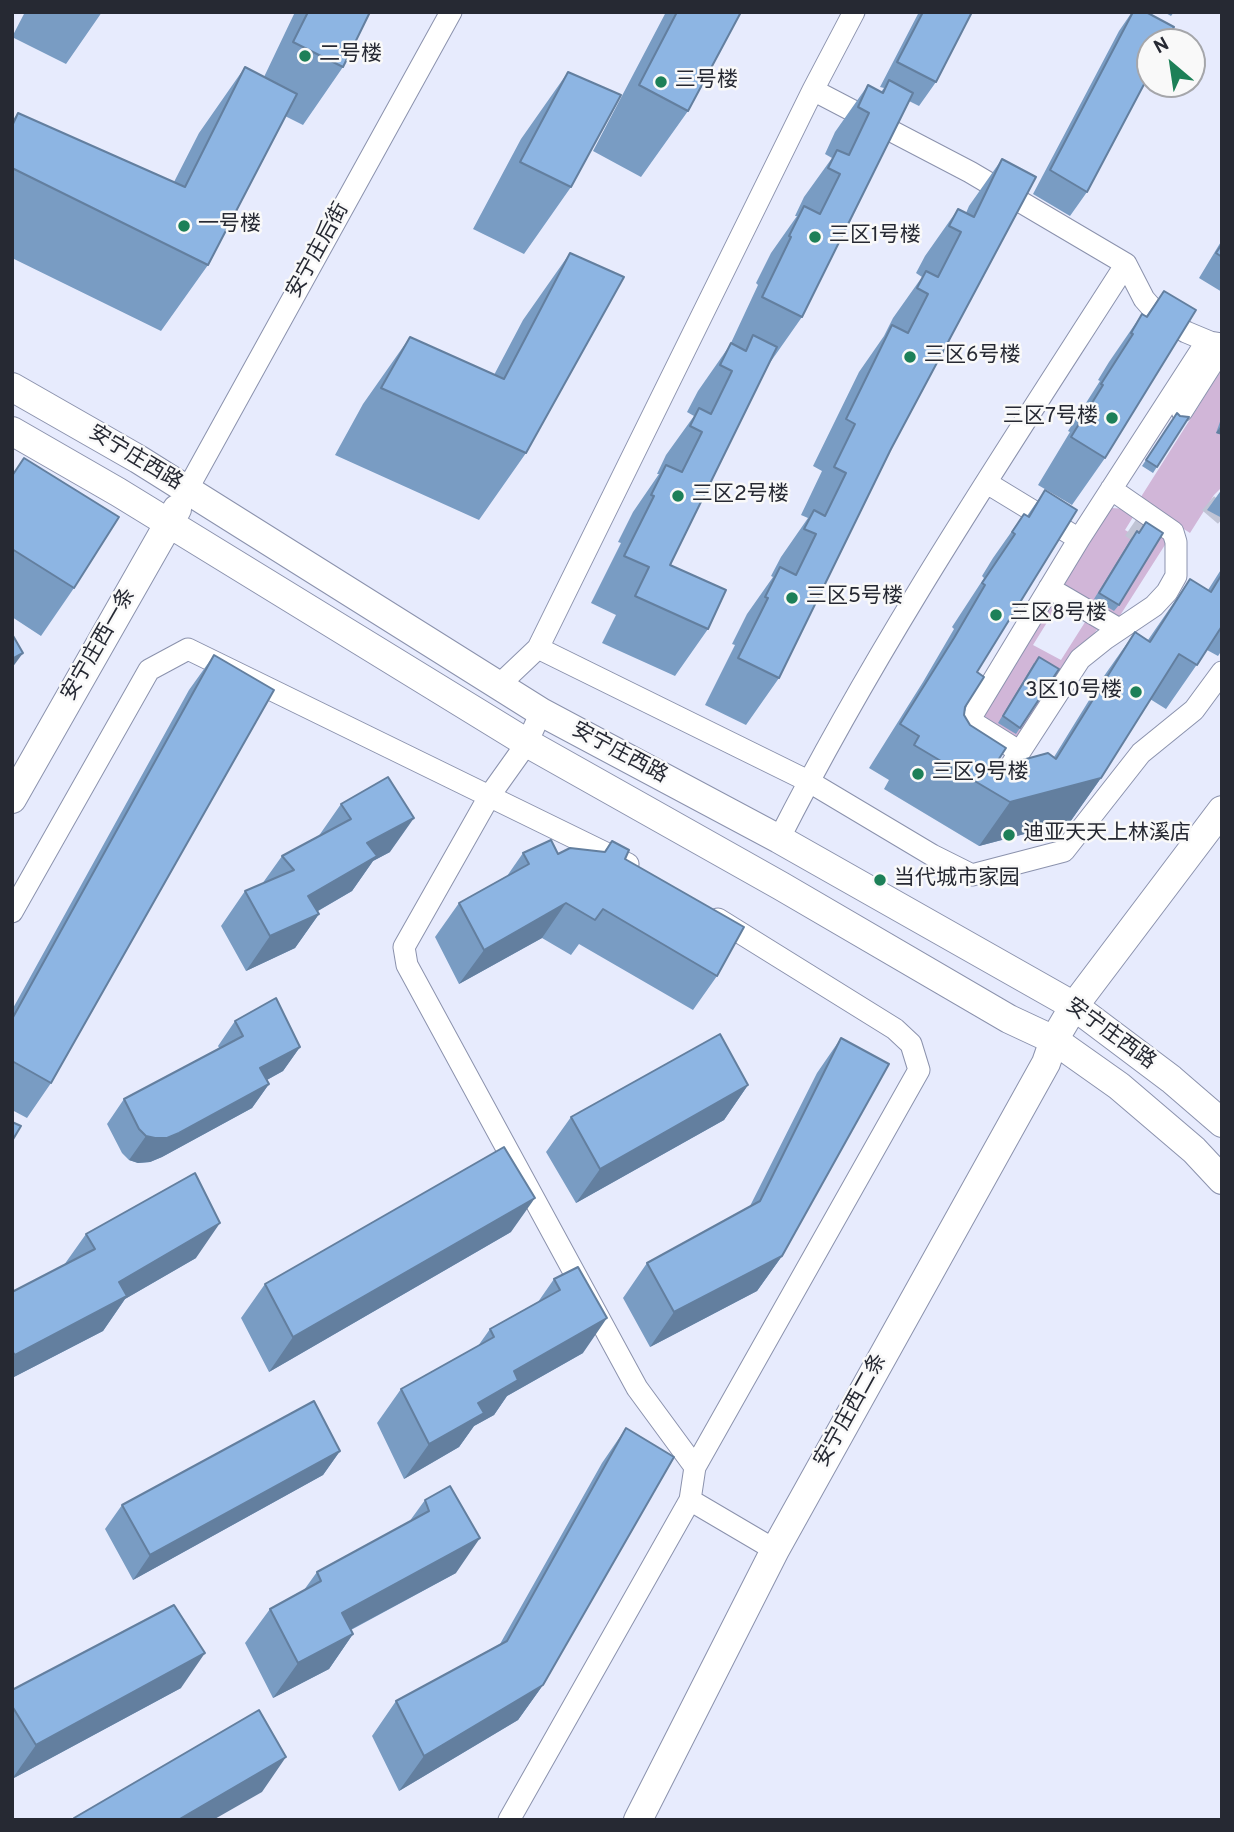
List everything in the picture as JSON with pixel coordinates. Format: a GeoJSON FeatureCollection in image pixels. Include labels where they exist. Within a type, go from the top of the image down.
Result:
{"type":"FeatureCollection","features":[{"type":"Feature","properties":{"kind":"main road","name":"安宁庄西路"},"geometry":{"type":"LineString","coordinates":[[12,387],[187,490],[541,712],[779,839],[1074,1006],[1171,1079],[1222,1123]]}},
{"type":"Feature","properties":{"kind":"main road","name":"安宁庄西路"},"geometry":{"type":"LineString","coordinates":[[12,431],[118,492],[527,743],[781,886],[1009,1019],[1054,1040],[1119,1086],[1194,1150],[1222,1180]]}},
{"type":"Feature","properties":{"kind":"main road","name":"安宁庄西一条"},"geometry":{"type":"LineString","coordinates":[[12,799],[187,490]]}},
{"type":"Feature","properties":{"kind":"main road","name":"安宁庄西二条"},"geometry":{"type":"LineString","coordinates":[[638,1820],[775,1550],[1046,1063],[1054,1040],[1074,1006],[1222,810]]}},
{"type":"Feature","properties":{"kind":"street","name":"安宁庄后街"},"geometry":{"type":"LineString","coordinates":[[187,490],[451,12]]}},
{"type":"Feature","properties":{"kind":"street"},"geometry":{"type":"LineString","coordinates":[[499,685],[538,648],[813,90],[855,12]]}},
{"type":"Feature","properties":{"kind":"street"},"geometry":{"type":"LineString","coordinates":[[813,90],[970,172],[1126,264],[1144,299],[1159,316],[1186,332],[1217,344]]}},
{"type":"Feature","properties":{"kind":"street"},"geometry":{"type":"LineString","coordinates":[[779,839],[819,760],[910,607],[1126,264]]}},
{"type":"Feature","properties":{"kind":"street"},"geometry":{"type":"LineString","coordinates":[[1182,411],[1217,344]]}},
{"type":"Feature","properties":{"kind":"street"},"geometry":{"type":"LineString","coordinates":[[956,764],[946,758],[1079,539],[1111,489],[1217,344]]}},
{"type":"Feature","properties":{"kind":"street"},"geometry":{"type":"LineString","coordinates":[[987,483],[1079,539]]}},
{"type":"Feature","properties":{"kind":"street"},"geometry":{"type":"LineString","coordinates":[[976,777],[996,789],[1080,659],[1154,606],[1167,592],[1176,576],[1176,542],[1173,532],[1136,519],[1111,489]]}},
{"type":"Feature","properties":{"kind":"street"},"geometry":{"type":"LineString","coordinates":[[1049,588],[1119,629]]}},
{"type":"Feature","properties":{"kind":"street"},"geometry":{"type":"LineString","coordinates":[[538,648],[808,781],[932,855],[972,875],[1064,851],[1141,753],[1194,710],[1222,672]]}},
{"type":"Feature","properties":{"kind":"street"},"geometry":{"type":"LineString","coordinates":[[12,912],[149,670],[188,649],[640,870]]}},
{"type":"Feature","properties":{"kind":"street"},"geometry":{"type":"LineString","coordinates":[[541,712],[527,743],[490,795],[404,947],[407,965],[637,1388],[695,1467]]}},
{"type":"Feature","properties":{"kind":"street"},"geometry":{"type":"LineString","coordinates":[[969,720],[1020,752]]}},
{"type":"Feature","properties":{"kind":"street"},"geometry":{"type":"LineString","coordinates":[[509,1820],[690,1500],[695,1467],[919,1070],[911,1044],[895,1029],[698,906]]}},
{"type":"Feature","properties":{"kind":"street"},"geometry":{"type":"LineString","coordinates":[[690,1500],[775,1550]]}},
{"type":"Feature","properties":{"kind":"shaded area"},"geometry":{"type":"Polygon","coordinates":[[[1222,369],[1222,487],[1190,533],[1139,500],[1222,369]]]}},
{"type":"Feature","properties":{"kind":"shaded area"},"geometry":{"type":"Polygon","coordinates":[[[1112,508],[1126,509],[1133,517],[1125,530],[1132,534],[1140,520],[1170,537],[1114,625],[1061,583],[1102,513],[1112,508]]]}},
{"type":"Feature","properties":{"kind":"shaded area"},"geometry":{"type":"Polygon","coordinates":[[[1052,599],[1059,603],[1033,645],[1061,660],[1087,619],[1098,628],[1018,748],[981,717],[1052,599]]]}},
{"type":"Feature","properties":{"kind":"building"},"geometry":{"type":"Polygon","coordinates":[[[308,12],[370,12],[343,67],[293,42],[308,12]]]}},
{"type":"Feature","properties":{"kind":"building"},"geometry":{"type":"Polygon","coordinates":[[[677,12],[741,12],[688,111],[639,85],[677,12]]]}},
{"type":"Feature","properties":{"kind":"building"},"geometry":{"type":"Polygon","coordinates":[[[923,12],[972,12],[936,82],[897,62],[923,12]]]}},
{"type":"Feature","properties":{"kind":"building"},"geometry":{"type":"Polygon","coordinates":[[[1133,12],[1146,12],[1174,27],[1136,28],[1137,98],[1087,192],[1050,170],[1133,12]]]}},
{"type":"Feature","properties":{"kind":"building"},"geometry":{"type":"Polygon","coordinates":[[[245,67],[297,94],[208,265],[12,168],[12,126],[18,113],[185,187],[245,67]]]}},
{"type":"Feature","properties":{"kind":"building"},"geometry":{"type":"Polygon","coordinates":[[[568,72],[621,95],[571,187],[520,162],[568,72]]]}},
{"type":"Feature","properties":{"kind":"building"},"geometry":{"type":"Polygon","coordinates":[[[889,80],[913,93],[802,317],[762,297],[804,206],[820,214],[840,174],[828,168],[837,150],[849,155],[869,113],[858,107],[868,85],[883,93],[889,80]]]}},
{"type":"Feature","properties":{"kind":"building"},"geometry":{"type":"Polygon","coordinates":[[[1002,159],[1036,177],[891,449],[779,678],[738,658],[780,567],[796,575],[816,534],[804,529],[814,510],[825,516],[846,473],[834,467],[855,424],[846,419],[892,325],[908,333],[928,294],[917,288],[926,271],[938,277],[961,232],[949,226],[958,209],[974,217],[1002,159]]]}},
{"type":"Feature","properties":{"kind":"building"},"geometry":{"type":"Polygon","coordinates":[[[1222,244],[1222,257],[1216,253],[1222,244]]]}},
{"type":"Feature","properties":{"kind":"building"},"geometry":{"type":"Polygon","coordinates":[[[570,253],[624,277],[526,453],[381,388],[410,337],[504,379],[570,253]]]}},
{"type":"Feature","properties":{"kind":"building"},"geometry":{"type":"Polygon","coordinates":[[[1164,291],[1196,310],[1105,458],[1071,437],[1133,334],[1131,333],[1142,314],[1147,317],[1164,291]]]}},
{"type":"Feature","properties":{"kind":"building"},"geometry":{"type":"Polygon","coordinates":[[[753,335],[777,347],[670,565],[726,590],[708,629],[635,596],[649,567],[624,556],[666,465],[682,472],[702,432],[690,426],[699,408],[711,414],[732,371],[720,365],[731,343],[746,351],[753,335]]]}},
{"type":"Feature","properties":{"kind":"building"},"geometry":{"type":"Polygon","coordinates":[[[1177,413],[1189,417],[1157,467],[1146,460],[1177,413]]]}},
{"type":"Feature","properties":{"kind":"building"},"geometry":{"type":"Polygon","coordinates":[[[24,458],[119,517],[74,588],[12,549],[12,476],[24,458]]]}},
{"type":"Feature","properties":{"kind":"building"},"geometry":{"type":"Polygon","coordinates":[[[1045,490],[1077,510],[977,672],[984,677],[965,707],[964,715],[970,725],[1006,748],[993,768],[1048,753],[1056,759],[1135,632],[1150,642],[1190,579],[1211,592],[1222,574],[1222,626],[1197,665],[1179,654],[1101,778],[1010,802],[914,745],[919,736],[900,724],[985,585],[982,583],[1015,534],[1012,532],[1024,514],[1029,517],[1045,490]]]}},
{"type":"Feature","properties":{"kind":"building"},"geometry":{"type":"Polygon","coordinates":[[[1146,522],[1163,533],[1119,605],[1099,593],[1137,531],[1139,533],[1146,522]]]}},
{"type":"Feature","properties":{"kind":"building"},"geometry":{"type":"Polygon","coordinates":[[[12,634],[23,653],[12,659],[12,634]]]}},
{"type":"Feature","properties":{"kind":"building"},"geometry":{"type":"Polygon","coordinates":[[[214,655],[274,690],[51,1083],[12,1061],[12,1019],[214,655]]]}},
{"type":"Feature","properties":{"kind":"building"},"geometry":{"type":"Polygon","coordinates":[[[1039,657],[1059,669],[1020,728],[1003,716],[1039,657]]]}},
{"type":"Feature","properties":{"kind":"building"},"geometry":{"type":"Polygon","coordinates":[[[388,777],[414,818],[367,843],[377,856],[308,896],[319,914],[270,936],[245,891],[294,870],[282,856],[351,819],[341,804],[388,777]]]}},
{"type":"Feature","properties":{"kind":"building"},"geometry":{"type":"Polygon","coordinates":[[[551,840],[558,854],[570,848],[605,852],[612,841],[629,850],[625,859],[744,927],[717,976],[603,909],[595,920],[566,903],[484,950],[459,903],[529,864],[523,853],[551,840]]]}},
{"type":"Feature","properties":{"kind":"building"},"geometry":{"type":"Polygon","coordinates":[[[276,998],[300,1047],[260,1068],[269,1084],[179,1133],[167,1138],[146,1136],[139,1129],[124,1099],[243,1036],[235,1021],[276,998]]]}},
{"type":"Feature","properties":{"kind":"building"},"geometry":{"type":"Polygon","coordinates":[[[720,1034],[748,1085],[600,1169],[571,1117],[720,1034]]]}},
{"type":"Feature","properties":{"kind":"building"},"geometry":{"type":"Polygon","coordinates":[[[841,1038],[889,1064],[782,1256],[674,1312],[647,1263],[760,1201],[841,1038]]]}},
{"type":"Feature","properties":{"kind":"building"},"geometry":{"type":"Polygon","coordinates":[[[12,1122],[21,1126],[12,1141],[12,1122]]]}},
{"type":"Feature","properties":{"kind":"building"},"geometry":{"type":"Polygon","coordinates":[[[504,1147],[535,1198],[293,1337],[265,1284],[504,1147]]]}},
{"type":"Feature","properties":{"kind":"building"},"geometry":{"type":"Polygon","coordinates":[[[195,1173],[220,1223],[119,1282],[127,1296],[15,1355],[12,1351],[12,1292],[95,1249],[86,1234],[195,1173]]]}},
{"type":"Feature","properties":{"kind":"building"},"geometry":{"type":"Polygon","coordinates":[[[578,1267],[607,1318],[514,1371],[518,1380],[478,1403],[484,1413],[429,1444],[401,1389],[494,1337],[490,1329],[560,1290],[554,1279],[578,1267]]]}},
{"type":"Feature","properties":{"kind":"building"},"geometry":{"type":"Polygon","coordinates":[[[314,1401],[340,1451],[150,1555],[122,1505],[314,1401]]]}},
{"type":"Feature","properties":{"kind":"building"},"geometry":{"type":"Polygon","coordinates":[[[626,1428],[674,1457],[543,1685],[424,1756],[396,1701],[507,1641],[626,1428]]]}},
{"type":"Feature","properties":{"kind":"building"},"geometry":{"type":"Polygon","coordinates":[[[450,1486],[480,1538],[342,1613],[353,1634],[298,1663],[270,1609],[321,1581],[317,1572],[429,1511],[425,1500],[450,1486]]]}},
{"type":"Feature","properties":{"kind":"building"},"geometry":{"type":"Polygon","coordinates":[[[174,1605],[205,1653],[36,1745],[12,1706],[12,1690],[174,1605]]]}},
{"type":"Feature","properties":{"kind":"building"},"geometry":{"type":"Polygon","coordinates":[[[259,1710],[286,1757],[178,1820],[75,1820],[74,1818],[259,1710]]]}},
{"type":"Feature","properties":{"kind":"tunnel"},"geometry":{"type":"LineString","coordinates":[[1210,517],[1222,503]]}},
{"type":"Feature","properties":{"kind":"tunnel"},"geometry":{"type":"LineString","coordinates":[[1131,527],[1147,538]]}},
{"type":"Feature","properties":{"kind":"place","name":"二号楼"},"geometry":{"type":"Point","coordinates":[305,56]}},
{"type":"Feature","properties":{"kind":"place","name":"三号楼"},"geometry":{"type":"Point","coordinates":[661,82]}},
{"type":"Feature","properties":{"kind":"place","name":"一号楼"},"geometry":{"type":"Point","coordinates":[184,226]}},
{"type":"Feature","properties":{"kind":"place","name":"三区1号楼"},"geometry":{"type":"Point","coordinates":[815,237]}},
{"type":"Feature","properties":{"kind":"place","name":"三区6号楼"},"geometry":{"type":"Point","coordinates":[910,357]}},
{"type":"Feature","properties":{"kind":"place","name":"三区7号楼"},"geometry":{"type":"Point","coordinates":[1112,418]}},
{"type":"Feature","properties":{"kind":"place","name":"三区2号楼"},"geometry":{"type":"Point","coordinates":[678,496]}},
{"type":"Feature","properties":{"kind":"place","name":"三区5号楼"},"geometry":{"type":"Point","coordinates":[792,598]}},
{"type":"Feature","properties":{"kind":"place","name":"三区8号楼"},"geometry":{"type":"Point","coordinates":[996,615]}},
{"type":"Feature","properties":{"kind":"place","name":"3区10号楼"},"geometry":{"type":"Point","coordinates":[1136,692]}},
{"type":"Feature","properties":{"kind":"place","name":"三区9号楼"},"geometry":{"type":"Point","coordinates":[918,774]}},
{"type":"Feature","properties":{"kind":"place","name":"迪亚天天上林溪店"},"geometry":{"type":"Point","coordinates":[1009,835]}},
{"type":"Feature","properties":{"kind":"place","name":"当代城市家园"},"geometry":{"type":"Point","coordinates":[880,880]}}]}
